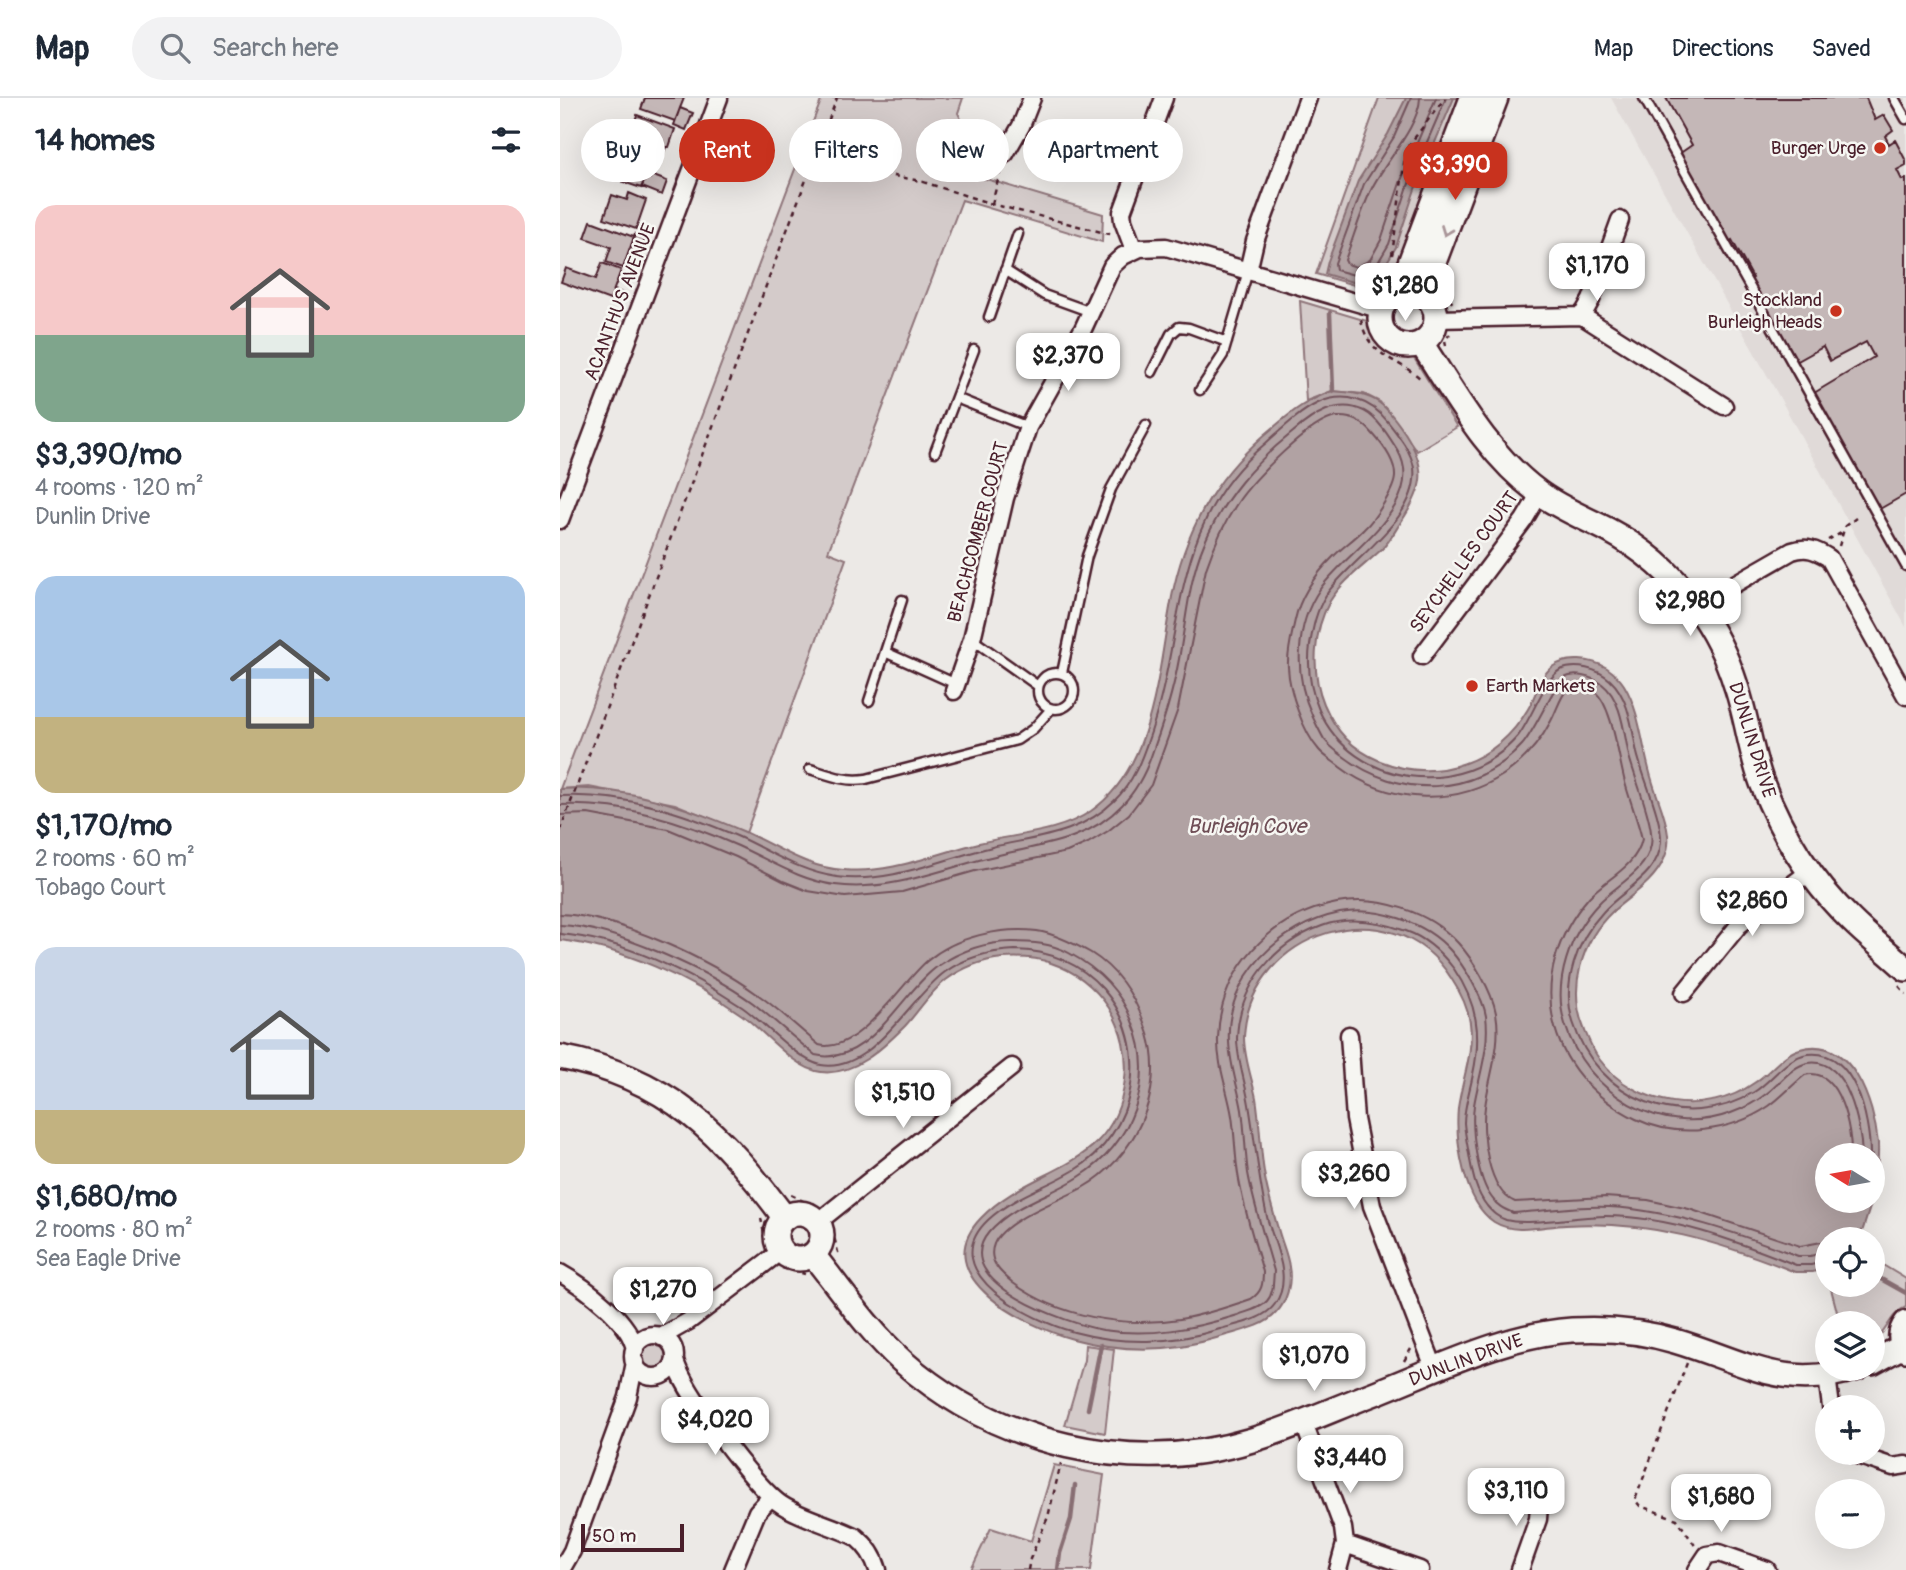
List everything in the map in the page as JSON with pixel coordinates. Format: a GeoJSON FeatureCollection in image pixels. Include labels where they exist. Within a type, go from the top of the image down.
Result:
{"type":"FeatureCollection","features":[{"type":"Feature","properties":{"kind":"street","name":"ACANTHUS AVENUE"},"geometry":{"type":"LineString","coordinates":[[560,520],[719,98]]}},
{"type":"Feature","properties":{"kind":"street"},"geometry":{"type":"LineString","coordinates":[[1009,147],[1032,98]]}},
{"type":"Feature","properties":{"kind":"street"},"geometry":{"type":"LineString","coordinates":[[1164,98],[1122,212],[1133,250],[1166,247],[1368,305],[1407,290],[1422,294],[1446,325]]}},
{"type":"Feature","properties":{"kind":"street"},"geometry":{"type":"LineString","coordinates":[[1248,271],[1255,241],[1308,98]]}},
{"type":"Feature","properties":{"kind":"street"},"geometry":{"type":"LineString","coordinates":[[1399,292],[1472,98]]}},
{"type":"Feature","properties":{"kind":"street"},"geometry":{"type":"LineString","coordinates":[[1422,294],[1496,98]]}},
{"type":"Feature","properties":{"kind":"street"},"geometry":{"type":"LineString","coordinates":[[1583,316],[1620,220]]}},
{"type":"Feature","properties":{"kind":"street","name":"BEACHCOMBER COURT"},"geometry":{"type":"LineString","coordinates":[[955,687],[972,639],[1005,498],[1028,427],[1091,313],[1112,266],[1133,250]]}},
{"type":"Feature","properties":{"kind":"street"},"geometry":{"type":"LineString","coordinates":[[1368,305],[1390,340],[1405,346],[1421,343],[1446,325],[1583,316],[1724,406]]}},
{"type":"Feature","properties":{"kind":"street","name":"DUNLIN DRIVE"},"geometry":{"type":"LineString","coordinates":[[1421,343],[1486,441],[1511,469],[1540,493],[1631,544],[1669,575],[1696,606],[1727,662],[1739,696],[1752,751],[1781,826],[1809,872],[1852,921],[1906,969]]}},
{"type":"Feature","properties":{"kind":"street","name":"SEYCHELLES COURT"},"geometry":{"type":"LineString","coordinates":[[1422,656],[1524,520],[1540,493]]}},
{"type":"Feature","properties":{"kind":"street"},"geometry":{"type":"LineString","coordinates":[[1696,606],[1792,551],[1801,548],[1819,551],[1829,558],[1906,696]]}},
{"type":"Feature","properties":{"kind":"street"},"geometry":{"type":"LineString","coordinates":[[1684,993],[1739,925],[1809,872]]}},
{"type":"Feature","properties":{"kind":"street"},"geometry":{"type":"LineString","coordinates":[[1349,1035],[1355,1119],[1371,1206],[1435,1370]]}},
{"type":"Feature","properties":{"kind":"street"},"geometry":{"type":"LineString","coordinates":[[560,1057],[618,1073],[662,1094],[683,1108],[703,1123],[739,1159],[785,1218]]}},
{"type":"Feature","properties":{"kind":"street"},"geometry":{"type":"LineString","coordinates":[[771,1251],[793,1259],[813,1255],[818,1250],[825,1224],[1012,1067]]}},
{"type":"Feature","properties":{"kind":"street"},"geometry":{"type":"LineString","coordinates":[[561,1570],[572,1550],[628,1397],[635,1356],[641,1341],[689,1321],[771,1251],[777,1230],[785,1218],[798,1213],[825,1224]]}},
{"type":"Feature","properties":{"kind":"street","name":"DUNLIN DRIVE"},"geometry":{"type":"LineString","coordinates":[[813,1255],[883,1342],[919,1375],[981,1415],[1031,1436],[1074,1448],[1103,1452],[1178,1454],[1251,1440],[1523,1338],[1573,1330],[1647,1334],[1690,1359],[1773,1375],[1815,1377]]}},
{"type":"Feature","properties":{"kind":"street"},"geometry":{"type":"LineString","coordinates":[[560,1273],[591,1294],[624,1326],[633,1340],[638,1369],[671,1380],[688,1391]]}},
{"type":"Feature","properties":{"kind":"street"},"geometry":{"type":"LineString","coordinates":[[628,1397],[638,1384],[669,1371],[677,1340],[689,1321]]}},
{"type":"Feature","properties":{"kind":"street"},"geometry":{"type":"LineString","coordinates":[[624,1326],[669,1341],[688,1391],[771,1497],[792,1511],[856,1537],[865,1544],[878,1570]]}},
{"type":"Feature","properties":{"kind":"street"},"geometry":{"type":"LineString","coordinates":[[1885,1354],[1905,1340]]}},
{"type":"Feature","properties":{"kind":"street"},"geometry":{"type":"LineString","coordinates":[[1303,1421],[1343,1528],[1345,1544],[1338,1570]]}},
{"type":"Feature","properties":{"kind":"street"},"geometry":{"type":"LineString","coordinates":[[1885,1464],[1893,1467],[1906,1465]]}},
{"type":"Feature","properties":{"kind":"street"},"geometry":{"type":"LineString","coordinates":[[1520,1570],[1538,1519],[1540,1492]]}},
{"type":"Feature","properties":{"kind":"street"},"geometry":{"type":"LineString","coordinates":[[733,1570],[757,1512],[771,1497]]}},
{"type":"Feature","properties":{"kind":"street"},"geometry":{"type":"LineString","coordinates":[[1345,1544],[1420,1570]]}},
{"type":"Feature","properties":{"kind":"street"},"geometry":{"type":"LineString","coordinates":[[1697,1570],[1707,1555],[1719,1553],[1767,1570]]}},
{"type":"Feature","properties":{"kind":"lane"},"geometry":{"type":"LineString","coordinates":[[1644,98],[1906,566]]}},
{"type":"Feature","properties":{"kind":"lane"},"geometry":{"type":"LineString","coordinates":[[1894,98],[1906,119]]}},
{"type":"Feature","properties":{"kind":"lane"},"geometry":{"type":"LineString","coordinates":[[989,317],[1018,234]]}},
{"type":"Feature","properties":{"kind":"lane"},"geometry":{"type":"LineString","coordinates":[[1005,270],[1044,295],[1091,313]]}},
{"type":"Feature","properties":{"kind":"lane"},"geometry":{"type":"LineString","coordinates":[[1200,390],[1217,366],[1227,342],[1248,271]]}},
{"type":"Feature","properties":{"kind":"lane"},"geometry":{"type":"LineString","coordinates":[[1152,372],[1171,334],[1179,327],[1227,342]]}},
{"type":"Feature","properties":{"kind":"lane"},"geometry":{"type":"LineString","coordinates":[[934,452],[974,350]]}},
{"type":"Feature","properties":{"kind":"lane"},"geometry":{"type":"LineString","coordinates":[[956,398],[1028,427]]}},
{"type":"Feature","properties":{"kind":"lane"},"geometry":{"type":"LineString","coordinates":[[1062,673],[1087,556],[1111,489],[1146,425]]}},
{"type":"Feature","properties":{"kind":"lane"},"geometry":{"type":"LineString","coordinates":[[869,701],[902,600]]}},
{"type":"Feature","properties":{"kind":"lane"},"geometry":{"type":"LineString","coordinates":[[972,639],[1038,685],[1041,702],[1051,709],[1063,708],[1072,700],[1072,681],[1062,673],[1045,676],[1038,685]]}},
{"type":"Feature","properties":{"kind":"lane"},"geometry":{"type":"LineString","coordinates":[[885,652],[955,687]]}},
{"type":"Feature","properties":{"kind":"lane"},"geometry":{"type":"LineString","coordinates":[[810,769],[841,779],[866,779],[1017,740],[1033,729],[1051,709]]}},
{"type":"Feature","properties":{"kind":"path"},"geometry":{"type":"LineString","coordinates":[[828,119],[837,98]]}},
{"type":"Feature","properties":{"kind":"path"},"geometry":{"type":"LineString","coordinates":[[1390,263],[1406,149],[1445,98]]}},
{"type":"Feature","properties":{"kind":"path"},"geometry":{"type":"LineString","coordinates":[[902,178],[1114,236],[1126,233]]}},
{"type":"Feature","properties":{"kind":"path"},"geometry":{"type":"LineString","coordinates":[[560,831],[803,182]]}},
{"type":"Feature","properties":{"kind":"path"},"geometry":{"type":"LineString","coordinates":[[992,204],[998,182]]}},
{"type":"Feature","properties":{"kind":"path"},"geometry":{"type":"LineString","coordinates":[[1387,270],[1368,305],[1365,333],[1379,354],[1424,382]]}},
{"type":"Feature","properties":{"kind":"path"},"geometry":{"type":"LineString","coordinates":[[1446,325],[1445,340],[1448,349]]}},
{"type":"Feature","properties":{"kind":"path"},"geometry":{"type":"LineString","coordinates":[[1833,566],[1845,526],[1856,517]]}},
{"type":"Feature","properties":{"kind":"path"},"geometry":{"type":"LineString","coordinates":[[757,1213],[771,1251]]}},
{"type":"Feature","properties":{"kind":"path"},"geometry":{"type":"LineString","coordinates":[[825,1224],[840,1260]]}},
{"type":"Feature","properties":{"kind":"path"},"geometry":{"type":"LineString","coordinates":[[1398,1364],[1409,1357],[1411,1349]]}},
{"type":"Feature","properties":{"kind":"path"},"geometry":{"type":"LineString","coordinates":[[1690,1359],[1635,1500],[1640,1506],[1677,1519],[1693,1546],[1707,1555]]}},
{"type":"Feature","properties":{"kind":"path"},"geometry":{"type":"LineString","coordinates":[[1028,1570],[1048,1517],[1061,1463]]}},
{"type":"Feature","properties":{"kind":"shaded area"},"geometry":{"type":"Polygon","coordinates":[[[822,98],[963,98],[958,113],[961,119],[916,119],[916,182],[997,182],[1103,214],[1102,242],[962,200],[828,552],[846,559],[746,833],[675,804],[589,787],[560,789],[790,182],[902,182],[902,119],[814,119],[822,98]]]}},
{"type":"Feature","properties":{"kind":"shaded area"},"geometry":{"type":"Polygon","coordinates":[[[1379,98],[1463,98],[1395,272],[1361,287],[1316,274],[1379,98]]]}},
{"type":"Feature","properties":{"kind":"shaded area","name":"Stockland Burleigh Heads"},"geometry":{"type":"Polygon","coordinates":[[[1611,98],[1906,98],[1906,627],[1776,391],[1611,98]]]}},
{"type":"Feature","properties":{"kind":"shaded area"},"geometry":{"type":"Polygon","coordinates":[[[1300,301],[1367,321],[1374,338],[1383,349],[1396,355],[1414,358],[1457,427],[1417,451],[1380,402],[1364,394],[1332,391],[1306,401],[1300,301]]]}},
{"type":"Feature","properties":{"kind":"shaded area"},"geometry":{"type":"Polygon","coordinates":[[[1885,1266],[1906,1279],[1906,1307],[1896,1314],[1885,1329],[1885,1311],[1837,1311],[1833,1297],[1885,1297],[1885,1266]]]}},
{"type":"Feature","properties":{"kind":"shaded area"},"geometry":{"type":"Polygon","coordinates":[[[654,1341],[665,1346],[670,1357],[665,1368],[654,1373],[643,1368],[638,1357],[643,1346],[654,1341]]]}},
{"type":"Feature","properties":{"kind":"shaded area"},"geometry":{"type":"Polygon","coordinates":[[[1085,1345],[1114,1349],[1105,1433],[1065,1425],[1084,1360],[1085,1345]]]}},
{"type":"Feature","properties":{"kind":"shaded area"},"geometry":{"type":"Polygon","coordinates":[[[1054,1465],[1104,1475],[1091,1570],[971,1570],[991,1528],[1031,1541],[1054,1465]]]}},
{"type":"Feature","properties":{"kind":"water"},"geometry":{"type":"Polygon","coordinates":[[[1406,98],[1454,98],[1415,189],[1396,247],[1381,272],[1359,284],[1325,274],[1358,181],[1388,134],[1406,98]]]}},
{"type":"Feature","properties":{"kind":"water","name":"Burleigh Cove"},"geometry":{"type":"Polygon","coordinates":[[[1332,391],[1367,396],[1375,400],[1389,412],[1405,433],[1420,468],[1415,499],[1390,539],[1341,586],[1324,613],[1317,639],[1316,666],[1320,692],[1329,714],[1353,745],[1380,761],[1401,768],[1444,769],[1464,764],[1500,743],[1528,709],[1544,676],[1552,667],[1572,660],[1594,662],[1607,668],[1618,678],[1630,696],[1638,719],[1665,821],[1668,844],[1664,859],[1654,875],[1602,923],[1585,951],[1580,967],[1577,999],[1585,1031],[1598,1057],[1615,1076],[1632,1088],[1672,1102],[1694,1103],[1735,1094],[1760,1079],[1787,1055],[1800,1049],[1818,1047],[1834,1052],[1846,1062],[1865,1092],[1878,1143],[1815,1143],[1815,1213],[1868,1213],[1864,1227],[1815,1227],[1815,1271],[1795,1272],[1739,1251],[1655,1230],[1597,1224],[1520,1229],[1494,1222],[1475,1201],[1460,1154],[1458,1108],[1471,1034],[1463,999],[1451,978],[1426,949],[1395,933],[1361,928],[1328,933],[1296,947],[1270,970],[1252,1000],[1244,1037],[1256,1098],[1265,1180],[1289,1267],[1288,1292],[1280,1309],[1257,1326],[1202,1342],[1165,1348],[1128,1348],[1073,1339],[1054,1333],[1009,1311],[973,1279],[965,1260],[967,1240],[981,1218],[1001,1200],[1088,1150],[1105,1132],[1118,1109],[1126,1070],[1123,1042],[1109,1008],[1084,981],[1060,966],[1034,959],[1003,958],[980,963],[959,972],[940,985],[905,1026],[867,1059],[845,1070],[821,1072],[800,1064],[742,1015],[678,977],[632,957],[560,940],[560,789],[631,794],[678,806],[745,832],[805,861],[844,870],[896,866],[979,843],[1037,832],[1065,824],[1091,811],[1113,791],[1130,767],[1142,739],[1152,709],[1180,563],[1198,519],[1223,479],[1238,461],[1281,421],[1315,398],[1332,391]]]}},
{"type":"Feature","properties":{"kind":"building"},"geometry":{"type":"Polygon","coordinates":[[[645,98],[684,98],[675,121],[641,109],[645,98]]]}},
{"type":"Feature","properties":{"kind":"building","name":"Stockland Burleigh Heads"},"geometry":{"type":"Polygon","coordinates":[[[1666,98],[1866,98],[1875,120],[1884,115],[1893,130],[1885,136],[1889,144],[1895,140],[1906,161],[1906,165],[1897,170],[1902,180],[1906,179],[1906,494],[1878,510],[1814,393],[1874,357],[1866,342],[1830,361],[1823,347],[1796,362],[1750,280],[1753,278],[1732,240],[1729,242],[1679,154],[1692,145],[1666,98]]]}},
{"type":"Feature","properties":{"kind":"building"},"geometry":{"type":"Polygon","coordinates":[[[680,108],[693,113],[691,119],[679,119],[679,127],[674,125],[680,108]]]}},
{"type":"Feature","properties":{"kind":"building"},"geometry":{"type":"Polygon","coordinates":[[[665,125],[675,129],[669,147],[665,150],[665,125]]]}},
{"type":"Feature","properties":{"kind":"building"},"geometry":{"type":"Polygon","coordinates":[[[667,181],[662,195],[642,187],[644,182],[667,181]]]}},
{"type":"Feature","properties":{"kind":"building"},"geometry":{"type":"Polygon","coordinates":[[[623,182],[644,182],[641,188],[623,182]]]}},
{"type":"Feature","properties":{"kind":"building"},"geometry":{"type":"Polygon","coordinates":[[[629,193],[646,200],[636,229],[604,218],[612,195],[627,200],[629,193]]]}},
{"type":"Feature","properties":{"kind":"building"},"geometry":{"type":"Polygon","coordinates":[[[591,221],[634,237],[623,268],[606,262],[611,247],[585,238],[591,221]]]}},
{"type":"Feature","properties":{"kind":"building"},"geometry":{"type":"Polygon","coordinates":[[[635,234],[646,237],[641,250],[631,247],[635,234]]]}},
{"type":"Feature","properties":{"kind":"building"},"geometry":{"type":"Polygon","coordinates":[[[602,263],[621,270],[610,300],[561,282],[566,268],[596,279],[602,263]]]}},
{"type":"Feature","properties":{"kind":"building"},"geometry":{"type":"Polygon","coordinates":[[[614,290],[625,294],[621,304],[610,300],[614,290]]]}},
{"type":"Feature","properties":{"kind":"waterway"},"geometry":{"type":"LineString","coordinates":[[1330,313],[1333,391]]}},
{"type":"Feature","properties":{"kind":"waterway"},"geometry":{"type":"LineString","coordinates":[[1885,1281],[1906,1293]]}},
{"type":"Feature","properties":{"kind":"waterway"},"geometry":{"type":"LineString","coordinates":[[1088,1409],[1101,1345]]}},
{"type":"Feature","properties":{"kind":"waterway"},"geometry":{"type":"LineString","coordinates":[[1058,1570],[1060,1553],[1071,1519],[1075,1485]]}},
{"type":"Feature","properties":{"kind":"place","name":"Burger Urge"},"geometry":{"type":"Point","coordinates":[1880,148]}},
{"type":"Feature","properties":{"kind":"place","name":"Stockland Burleigh Heads"},"geometry":{"type":"Point","coordinates":[1836,311]}},
{"type":"Feature","properties":{"kind":"place","name":"Earth Markets"},"geometry":{"type":"Point","coordinates":[1472,686]}}]}
